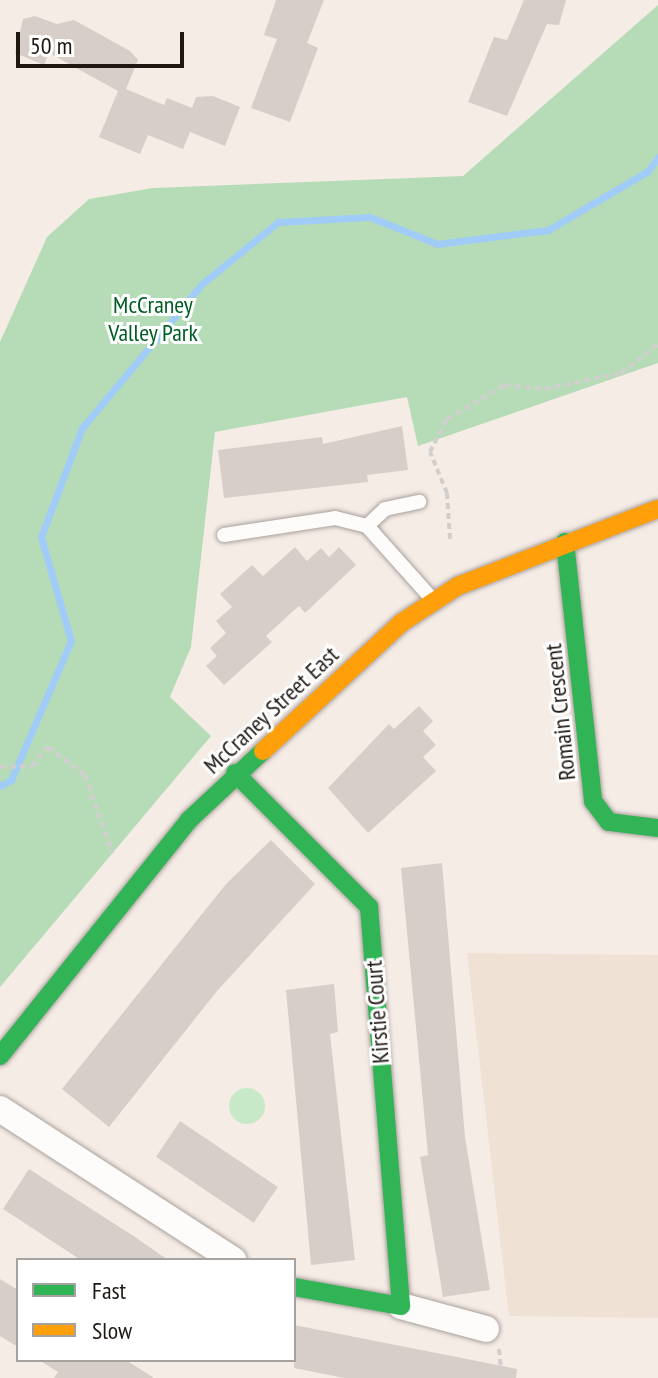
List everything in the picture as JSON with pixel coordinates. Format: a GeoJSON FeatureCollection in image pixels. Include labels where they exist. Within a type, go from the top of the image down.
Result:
{"type":"FeatureCollection","features":[{"type":"Feature","properties":{"kind":"street","name":"McCraney Street East"},"geometry":{"type":"LineString","coordinates":[[0,1056],[73,958],[235,773],[434,601],[565,542],[658,509]]}},
{"type":"Feature","properties":{"kind":"street","name":"Romain Crescent"},"geometry":{"type":"LineString","coordinates":[[565,542],[593,801],[609,822],[658,828]]}},
{"type":"Feature","properties":{"kind":"street","name":"Kirstie Court"},"geometry":{"type":"LineString","coordinates":[[235,773],[369,907],[401,1306]]}},
{"type":"Feature","properties":{"kind":"street"},"geometry":{"type":"LineString","coordinates":[[0,1109],[230,1258]]}},
{"type":"Feature","properties":{"kind":"street"},"geometry":{"type":"LineString","coordinates":[[296,1287],[401,1306],[486,1329]]}},
{"type":"Feature","properties":{"kind":"lane"},"geometry":{"type":"LineString","coordinates":[[367,526],[385,509],[419,502]]}},
{"type":"Feature","properties":{"kind":"lane"},"geometry":{"type":"LineString","coordinates":[[224,535],[335,518],[367,526],[434,601]]}},
{"type":"Feature","properties":{"kind":"path"},"geometry":{"type":"LineString","coordinates":[[450,539],[447,493],[430,452],[447,419],[505,385],[545,389],[621,373],[658,344]]}},
{"type":"Feature","properties":{"kind":"path"},"geometry":{"type":"LineString","coordinates":[[0,767],[32,766],[48,747],[85,775],[112,853]]}},
{"type":"Feature","properties":{"kind":"shaded area"},"geometry":{"type":"Polygon","coordinates":[[[467,953],[658,955],[658,1318],[509,1316],[467,953]]]}},
{"type":"Feature","properties":{"kind":"green space","name":"McCraney Valley Park"},"geometry":{"type":"Polygon","coordinates":[[[658,5],[658,363],[418,446],[407,397],[215,432],[191,647],[170,697],[211,736],[0,987],[0,342],[47,237],[89,199],[153,188],[463,176],[658,5]]]}},
{"type":"Feature","properties":{"kind":"green space"},"geometry":{"type":"Polygon","coordinates":[[[247,1088],[260,1093],[265,1106],[260,1119],[247,1124],[234,1119],[229,1106],[234,1093],[247,1088]]]}},
{"type":"Feature","properties":{"kind":"building"},"geometry":{"type":"Polygon","coordinates":[[[276,0],[324,0],[307,43],[318,48],[290,122],[251,108],[277,39],[264,35],[276,0]]]}},
{"type":"Feature","properties":{"kind":"building"},"geometry":{"type":"Polygon","coordinates":[[[524,0],[566,0],[559,25],[547,24],[507,116],[468,102],[494,37],[507,40],[524,0]]]}},
{"type":"Feature","properties":{"kind":"building"},"geometry":{"type":"Polygon","coordinates":[[[35,16],[57,24],[74,20],[130,51],[138,60],[126,89],[164,105],[167,98],[192,108],[196,97],[213,96],[240,107],[225,146],[190,132],[183,149],[148,135],[140,154],[99,137],[118,91],[49,53],[44,65],[15,53],[23,19],[35,16]]]}},
{"type":"Feature","properties":{"kind":"building"},"geometry":{"type":"Polygon","coordinates":[[[402,426],[408,470],[367,475],[368,482],[224,498],[218,450],[322,437],[323,444],[402,426]]]}},
{"type":"Feature","properties":{"kind":"building"},"geometry":{"type":"Polygon","coordinates":[[[295,547],[307,561],[321,548],[329,557],[339,547],[356,565],[305,613],[299,606],[291,613],[266,636],[272,642],[224,685],[206,666],[217,656],[210,648],[226,633],[216,621],[232,607],[220,594],[252,565],[263,576],[295,547]]]}},
{"type":"Feature","properties":{"kind":"building"},"geometry":{"type":"Polygon","coordinates":[[[419,706],[433,721],[423,731],[436,745],[423,757],[436,771],[368,833],[328,788],[389,724],[394,729],[419,706]]]}},
{"type":"Feature","properties":{"kind":"building"},"geometry":{"type":"Polygon","coordinates":[[[271,840],[315,884],[217,991],[109,1127],[62,1089],[226,884],[271,840]]]}},
{"type":"Feature","properties":{"kind":"building"},"geometry":{"type":"Polygon","coordinates":[[[442,863],[465,1137],[490,1290],[443,1297],[420,1157],[428,1155],[401,868],[442,863]]]}},
{"type":"Feature","properties":{"kind":"building"},"geometry":{"type":"Polygon","coordinates":[[[334,984],[338,1032],[330,1034],[355,1260],[311,1265],[286,990],[334,984]]]}},
{"type":"Feature","properties":{"kind":"building"},"geometry":{"type":"Polygon","coordinates":[[[180,1121],[278,1187],[254,1223],[156,1157],[180,1121]]]}},
{"type":"Feature","properties":{"kind":"building"},"geometry":{"type":"Polygon","coordinates":[[[29,1169],[165,1258],[78,1258],[3,1209],[29,1169]]]}},
{"type":"Feature","properties":{"kind":"building"},"geometry":{"type":"Polygon","coordinates":[[[0,1279],[16,1289],[16,1346],[0,1336],[0,1279]]]}},
{"type":"Feature","properties":{"kind":"building"},"geometry":{"type":"Polygon","coordinates":[[[296,1325],[517,1369],[516,1378],[344,1378],[294,1368],[296,1325]]]}},
{"type":"Feature","properties":{"kind":"building"},"geometry":{"type":"Polygon","coordinates":[[[42,1362],[129,1362],[154,1378],[54,1378],[58,1372],[42,1362]]]}},
{"type":"Feature","properties":{"kind":"waterway"},"geometry":{"type":"LineString","coordinates":[[0,786],[11,780],[71,641],[41,537],[82,428],[203,283],[278,222],[370,217],[437,244],[548,230],[648,171],[658,157]]}},
{"type":"Feature","properties":{"kind":"traffic: fast"},"geometry":{"type":"LineString","coordinates":[[565,542],[593,801],[609,822],[658,828]]}},
{"type":"Feature","properties":{"kind":"traffic: fast"},"geometry":{"type":"LineString","coordinates":[[0,1056],[189,820],[263,751]]}},
{"type":"Feature","properties":{"kind":"traffic: fast"},"geometry":{"type":"LineString","coordinates":[[235,773],[369,907],[401,1306],[296,1287]]}},
{"type":"Feature","properties":{"kind":"traffic: slow"},"geometry":{"type":"LineString","coordinates":[[263,751],[401,623],[458,586],[658,509]]}}]}
